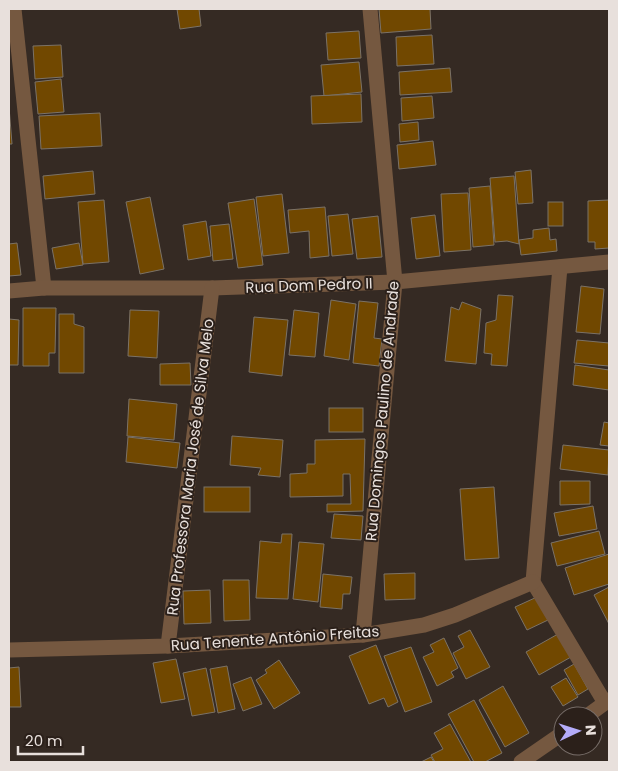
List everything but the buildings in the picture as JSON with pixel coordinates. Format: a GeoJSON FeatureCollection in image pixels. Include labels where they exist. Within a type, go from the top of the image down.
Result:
{"type":"FeatureCollection","features":[{"type":"Feature","properties":{"kind":"street"},"geometry":{"type":"LineString","coordinates":[[14,9],[44,288]]}},
{"type":"Feature","properties":{"kind":"street","name":"Rua Domingos Paulino de Andrade"},"geometry":{"type":"LineString","coordinates":[[363,635],[395,282],[370,9]]}},
{"type":"Feature","properties":{"kind":"street","name":"Rua Dom Pedro II"},"geometry":{"type":"LineString","coordinates":[[9,291],[44,288],[212,288],[395,282],[609,262]]}},
{"type":"Feature","properties":{"kind":"street"},"geometry":{"type":"LineString","coordinates":[[560,267],[533,582],[607,702]]}},
{"type":"Feature","properties":{"kind":"street","name":"Rua Professora Maria José de Silva Melo"},"geometry":{"type":"LineString","coordinates":[[168,646],[212,288]]}},
{"type":"Feature","properties":{"kind":"street","name":"Rua Tenente Antônio Freitas"},"geometry":{"type":"LineString","coordinates":[[9,650],[168,646],[363,635],[424,625],[533,582]]}},
{"type":"Feature","properties":{"kind":"street"},"geometry":{"type":"LineString","coordinates":[[524,761],[553,740]]}}]}
